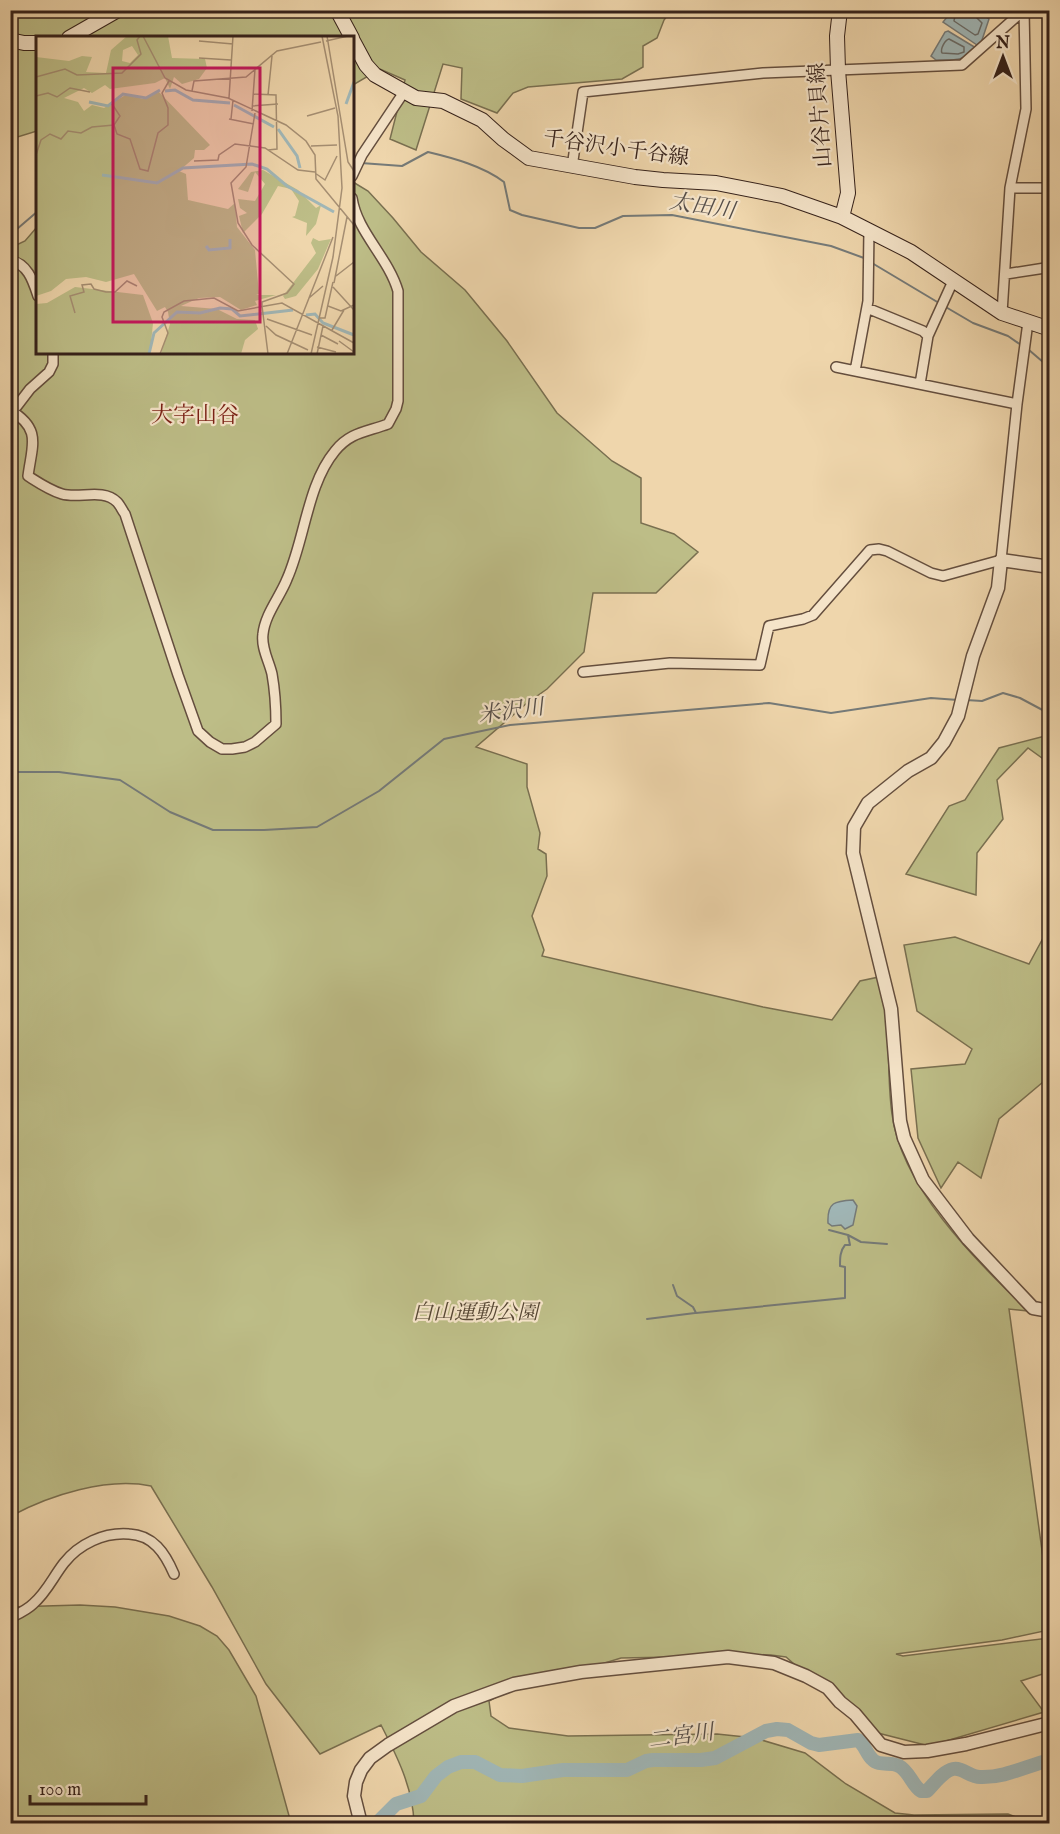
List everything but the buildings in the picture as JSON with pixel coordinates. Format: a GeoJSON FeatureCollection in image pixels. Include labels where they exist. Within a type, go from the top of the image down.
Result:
{"type":"FeatureCollection","features":[{"type":"Feature","properties":{"kind":"main road"},"geometry":{"type":"LineString","coordinates":[[72,36],[118,10]]}},
{"type":"Feature","properties":{"kind":"main road","name":"千谷沢小千谷線"},"geometry":{"type":"LineString","coordinates":[[337,10],[351,36]]}},
{"type":"Feature","properties":{"kind":"main road","name":"山谷片貝線"},"geometry":{"type":"LineString","coordinates":[[840,10],[837,36],[838,70],[848,193],[842,217]]}},
{"type":"Feature","properties":{"kind":"main road"},"geometry":{"type":"LineString","coordinates":[[10,40],[36,43]]}},
{"type":"Feature","properties":{"kind":"main road","name":"千谷沢小千谷線"},"geometry":{"type":"LineString","coordinates":[[354,42],[366,65],[375,75],[416,98],[443,101],[482,120],[529,158],[572,167],[663,180],[716,183],[782,196],[842,217],[869,230],[911,252],[1002,313],[1050,329]]}},
{"type":"Feature","properties":{"kind":"street"},"geometry":{"type":"LineString","coordinates":[[572,167],[583,92],[763,73],[962,64],[1024,10]]}},
{"type":"Feature","properties":{"kind":"street"},"geometry":{"type":"LineString","coordinates":[[1002,313],[1010,188],[1026,109],[1024,10]]}},
{"type":"Feature","properties":{"kind":"street"},"geometry":{"type":"LineString","coordinates":[[354,172],[362,155],[404,92]]}},
{"type":"Feature","properties":{"kind":"street"},"geometry":{"type":"LineString","coordinates":[[1010,188],[1050,188]]}},
{"type":"Feature","properties":{"kind":"street"},"geometry":{"type":"LineString","coordinates":[[52,354],[53,364],[49,372],[11,410],[27,422],[32,432],[33,446],[28,476],[62,494],[102,495],[117,502],[125,514],[198,731],[222,749],[245,747],[255,742],[276,724],[277,705],[272,672],[263,644],[263,632],[269,614],[288,578],[324,467],[336,450],[354,435],[388,424],[396,409],[398,291],[394,278],[354,209]]}},
{"type":"Feature","properties":{"kind":"street"},"geometry":{"type":"LineString","coordinates":[[855,371],[867,308],[869,230]]}},
{"type":"Feature","properties":{"kind":"street"},"geometry":{"type":"LineString","coordinates":[[10,260],[14,260],[25,268],[32,278],[36,291]]}},
{"type":"Feature","properties":{"kind":"street"},"geometry":{"type":"LineString","coordinates":[[1006,274],[1050,268]]}},
{"type":"Feature","properties":{"kind":"street"},"geometry":{"type":"LineString","coordinates":[[920,384],[928,336],[953,281]]}},
{"type":"Feature","properties":{"kind":"street"},"geometry":{"type":"LineString","coordinates":[[867,308],[928,336]]}},
{"type":"Feature","properties":{"kind":"street"},"geometry":{"type":"LineString","coordinates":[[1028,321],[998,588],[974,656],[958,716],[944,742],[931,758],[908,771],[868,803],[854,827],[854,853],[891,1009],[900,1121],[913,1160],[923,1179],[968,1239],[1033,1308],[1050,1311]]}},
{"type":"Feature","properties":{"kind":"street"},"geometry":{"type":"LineString","coordinates":[[836,367],[1017,404]]}},
{"type":"Feature","properties":{"kind":"street"},"geometry":{"type":"LineString","coordinates":[[583,672],[670,663],[760,665],[769,626],[813,615],[870,550],[887,551],[931,573],[943,576],[1001,560],[1050,567]]}},
{"type":"Feature","properties":{"kind":"street"},"geometry":{"type":"LineString","coordinates":[[10,1616],[32,1605],[49,1588],[64,1563],[78,1550],[102,1536],[117,1533],[140,1534],[162,1550],[174,1574]]}},
{"type":"Feature","properties":{"kind":"street"},"geometry":{"type":"LineString","coordinates":[[361,1824],[354,1796],[356,1782],[370,1758],[388,1745],[454,1706],[514,1684],[581,1672],[728,1657],[774,1663],[828,1688],[855,1714],[881,1745],[904,1752],[927,1751],[966,1744],[1050,1723]]}},
{"type":"Feature","properties":{"kind":"green space"},"geometry":{"type":"Polygon","coordinates":[[[11,11],[671,11],[664,20],[657,38],[643,46],[643,67],[622,79],[528,87],[513,93],[497,113],[461,99],[462,68],[443,64],[416,150],[390,139],[405,80],[380,69],[354,84],[354,36],[36,36],[36,131],[11,139],[11,11]]]}},
{"type":"Feature","properties":{"kind":"green space","name":"白山運動公園"},"geometry":{"type":"Polygon","coordinates":[[[354,183],[368,191],[421,252],[465,290],[507,341],[557,413],[612,461],[641,478],[641,523],[674,534],[698,552],[656,593],[593,593],[584,652],[547,689],[527,703],[476,747],[527,764],[527,787],[540,833],[538,849],[546,854],[547,876],[532,916],[544,950],[542,956],[763,1007],[832,1020],[860,981],[879,977],[886,1008],[892,1114],[898,1142],[910,1169],[944,1222],[1028,1311],[1009,1309],[1050,1609],[1049,1630],[1002,1640],[896,1654],[903,1656],[1049,1638],[1049,1672],[1021,1681],[1044,1712],[929,1746],[870,1731],[786,1657],[771,1655],[621,1658],[500,1695],[489,1701],[491,1716],[509,1728],[568,1736],[717,1734],[755,1738],[805,1753],[846,1784],[895,1813],[914,1815],[1008,1814],[1032,1823],[414,1823],[407,1785],[381,1725],[320,1754],[266,1684],[212,1587],[151,1486],[116,1484],[79,1490],[43,1501],[11,1516],[10,248],[25,241],[36,228],[36,354],[354,354],[354,183]]]}},
{"type":"Feature","properties":{"kind":"green space"},"geometry":{"type":"Polygon","coordinates":[[[1049,735],[1049,763],[1028,748],[997,780],[1003,819],[977,853],[976,895],[906,874],[949,806],[965,800],[999,748],[1049,735]]]}},
{"type":"Feature","properties":{"kind":"green space"},"geometry":{"type":"Polygon","coordinates":[[[1049,927],[1049,1077],[999,1119],[981,1178],[958,1162],[941,1188],[918,1138],[911,1069],[965,1064],[972,1049],[917,1011],[904,945],[955,937],[1029,964],[1049,927]]]}},
{"type":"Feature","properties":{"kind":"green space"},"geometry":{"type":"Polygon","coordinates":[[[80,1605],[115,1607],[169,1616],[200,1626],[217,1636],[229,1650],[256,1696],[291,1823],[11,1823],[10,1607],[80,1605]]]}},
{"type":"Feature","properties":{"kind":"water"},"geometry":{"type":"Polygon","coordinates":[[[952,11],[977,11],[989,19],[981,43],[977,45],[943,22],[952,11]]]}},
{"type":"Feature","properties":{"kind":"water"},"geometry":{"type":"Polygon","coordinates":[[[948,31],[976,48],[962,58],[936,60],[931,56],[945,32],[948,31]]]}},
{"type":"Feature","properties":{"kind":"water"},"geometry":{"type":"Polygon","coordinates":[[[853,1200],[857,1206],[853,1225],[845,1229],[841,1225],[832,1226],[828,1223],[829,1211],[833,1204],[853,1200]]]}},
{"type":"Feature","properties":{"kind":"waterway","name":"太田川"},"geometry":{"type":"LineString","coordinates":[[361,163],[402,166],[428,152],[457,160],[487,171],[504,182],[510,210],[522,215],[579,228],[595,228],[623,216],[672,215],[831,246],[864,258]]}},
{"type":"Feature","properties":{"kind":"waterway","name":"太田川"},"geometry":{"type":"LineString","coordinates":[[10,235],[36,213]]}},
{"type":"Feature","properties":{"kind":"waterway","name":"太田川"},"geometry":{"type":"LineString","coordinates":[[872,263],[939,303]]}},
{"type":"Feature","properties":{"kind":"waterway","name":"太田川"},"geometry":{"type":"LineString","coordinates":[[944,306],[973,323],[1008,336],[1021,345]]}},
{"type":"Feature","properties":{"kind":"waterway","name":"太田川"},"geometry":{"type":"LineString","coordinates":[[1029,350],[1050,368]]}},
{"type":"Feature","properties":{"kind":"waterway","name":"米沢川"},"geometry":{"type":"LineString","coordinates":[[966,700],[982,701],[1003,693],[1020,698],[1050,714]]}},
{"type":"Feature","properties":{"kind":"waterway","name":"米沢川"},"geometry":{"type":"LineString","coordinates":[[10,772],[59,772],[120,780],[170,812],[213,830],[317,827],[379,791],[444,739],[510,725],[769,703],[831,713],[931,698],[958,700]]}},
{"type":"Feature","properties":{"kind":"waterway"},"geometry":{"type":"LineString","coordinates":[[829,1230],[848,1235],[861,1242],[887,1244]]}},
{"type":"Feature","properties":{"kind":"waterway"},"geometry":{"type":"LineString","coordinates":[[673,1285],[677,1296],[693,1307],[696,1313],[845,1298],[845,1267],[840,1266],[840,1260],[843,1247],[850,1245],[848,1235]]}},
{"type":"Feature","properties":{"kind":"waterway"},"geometry":{"type":"LineString","coordinates":[[647,1319],[695,1313]]}},
{"type":"Feature","properties":{"kind":"waterway","name":"二宮川"},"geometry":{"type":"LineString","coordinates":[[376,1824],[396,1804],[421,1796],[436,1776],[448,1767],[461,1762],[475,1762],[500,1775],[522,1776],[563,1770],[627,1770],[653,1760],[715,1758],[766,1731],[777,1729],[788,1730],[819,1745],[858,1740],[870,1757],[875,1761],[899,1766],[921,1791],[927,1791],[942,1775],[953,1769],[960,1769],[976,1777],[989,1777],[1007,1774],[1050,1760]]}},
{"type":"Feature","properties":{"kind":"district","name":"大字山谷"},"geometry":{"type":"Point","coordinates":[195,416]}}]}
